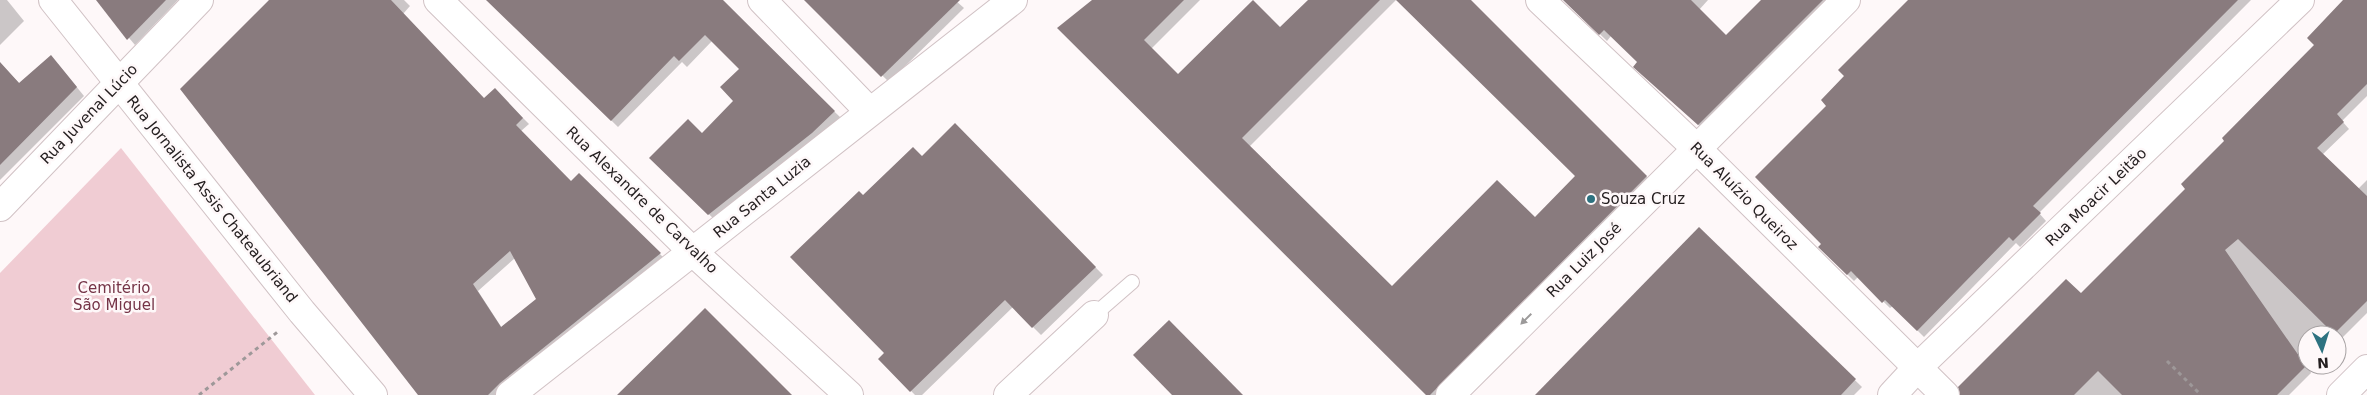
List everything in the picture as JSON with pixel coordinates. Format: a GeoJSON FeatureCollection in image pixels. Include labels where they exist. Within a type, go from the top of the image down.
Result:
{"type":"FeatureCollection","features":[{"type":"Feature","properties":{"kind":"street","name":"Rua Jornalista Assis Chateaubriand"},"geometry":{"type":"LineString","coordinates":[[53,0],[302,312],[373,395]]}},
{"type":"Feature","properties":{"kind":"street","name":"Rua Juvenal Lúcio"},"geometry":{"type":"LineString","coordinates":[[0,207],[118,82],[199,0]]}},
{"type":"Feature","properties":{"kind":"street","name":"Rua Alexandre de Carvalho"},"geometry":{"type":"LineString","coordinates":[[438,0],[693,252],[849,395]]}},
{"type":"Feature","properties":{"kind":"street"},"geometry":{"type":"LineString","coordinates":[[762,0],[870,111]]}},
{"type":"Feature","properties":{"kind":"street","name":"Rua Aluízio Queiroz"},"geometry":{"type":"LineString","coordinates":[[1540,0],[1696,148],[1945,395]]}},
{"type":"Feature","properties":{"kind":"street","name":"Rua Luiz José"},"geometry":{"type":"LineString","coordinates":[[1450,395],[1846,0]]}},
{"type":"Feature","properties":{"kind":"street","name":"Rua Moacir Leitão"},"geometry":{"type":"LineString","coordinates":[[1892,395],[1917,368],[2300,0]]}},
{"type":"Feature","properties":{"kind":"street","name":"Rua Santa Luzia"},"geometry":{"type":"LineString","coordinates":[[510,395],[693,252],[1004,3]]}},
{"type":"Feature","properties":{"kind":"street"},"geometry":{"type":"LineString","coordinates":[[1008,395],[1094,315]]}},
{"type":"Feature","properties":{"kind":"street"},"geometry":{"type":"LineString","coordinates":[[2342,395],[2367,369]]}},
{"type":"Feature","properties":{"kind":"lane"},"geometry":{"type":"LineString","coordinates":[[1094,315],[1132,282]]}},
{"type":"Feature","properties":{"kind":"path"},"geometry":{"type":"LineString","coordinates":[[199,395],[302,312]]}},
{"type":"Feature","properties":{"kind":"path"},"geometry":{"type":"LineString","coordinates":[[2167,361],[2201,395]]}},
{"type":"Feature","properties":{"kind":"green space","name":"Cemitério São Miguel"},"geometry":{"type":"Polygon","coordinates":[[[121,148],[315,395],[0,395],[0,273],[121,148]]]}},
{"type":"Feature","properties":{"kind":"building"},"geometry":{"type":"Polygon","coordinates":[[[96,0],[166,0],[127,40],[96,0]]]}},
{"type":"Feature","properties":{"kind":"building"},"geometry":{"type":"Polygon","coordinates":[[[269,0],[391,0],[484,98],[495,88],[523,118],[516,125],[571,181],[579,173],[661,253],[500,383],[488,395],[418,395],[180,89],[269,0]],[[510,251],[473,284],[501,327],[536,299],[510,251]]]}},
{"type":"Feature","properties":{"kind":"building"},"geometry":{"type":"Polygon","coordinates":[[[486,0],[723,0],[835,111],[812,133],[708,215],[649,158],[688,119],[702,133],[733,101],[720,87],[739,69],[705,35],[679,61],[674,56],[611,121],[486,0]]]}},
{"type":"Feature","properties":{"kind":"building"},"geometry":{"type":"Polygon","coordinates":[[[804,0],[960,0],[881,77],[804,0]]]}},
{"type":"Feature","properties":{"kind":"building","name":"Souza Cruz"},"geometry":{"type":"Polygon","coordinates":[[[1092,0],[1184,0],[1144,40],[1178,74],[1253,0],[1280,27],[1308,0],[1380,0],[1242,138],[1392,286],[1497,180],[1535,217],[1575,176],[1396,0],[1471,0],[1647,176],[1430,395],[1426,395],[1057,28],[1092,0]]]}},
{"type":"Feature","properties":{"kind":"building"},"geometry":{"type":"Polygon","coordinates":[[[1563,0],[1691,0],[1726,35],[1761,0],[1823,0],[1698,125],[1633,67],[1637,62],[1604,30],[1599,35],[1563,0]]]}},
{"type":"Feature","properties":{"kind":"building"},"geometry":{"type":"Polygon","coordinates":[[[1908,0],[2238,0],[2033,206],[2041,213],[2013,241],[2009,237],[1917,331],[1885,300],[1882,303],[1851,271],[1847,275],[1818,247],[1821,244],[1755,177],[1826,106],[1821,100],[1844,76],[1838,70],[1908,0]]]}},
{"type":"Feature","properties":{"kind":"building"},"geometry":{"type":"Polygon","coordinates":[[[2343,0],[2367,0],[2367,84],[2337,114],[2344,122],[2317,148],[2367,196],[2367,301],[2343,325],[2325,325],[2238,239],[2225,250],[2297,353],[2297,375],[2277,395],[2122,395],[2098,371],[2074,395],[1960,395],[1958,387],[2066,279],[2081,293],[2185,189],[2181,184],[2224,141],[2222,138],[2314,45],[2307,38],[2343,0]]]}},
{"type":"Feature","properties":{"kind":"building"},"geometry":{"type":"Polygon","coordinates":[[[51,55],[77,87],[0,165],[0,62],[19,83],[51,55]]]}},
{"type":"Feature","properties":{"kind":"building"},"geometry":{"type":"Polygon","coordinates":[[[955,123],[1096,267],[1032,328],[1005,300],[910,392],[878,359],[884,353],[790,257],[859,191],[863,195],[913,147],[922,156],[955,123]]]}},
{"type":"Feature","properties":{"kind":"building"},"geometry":{"type":"Polygon","coordinates":[[[1699,227],[1856,379],[1841,395],[1535,395],[1699,227]]]}},
{"type":"Feature","properties":{"kind":"building"},"geometry":{"type":"Polygon","coordinates":[[[705,308],[792,395],[617,395],[678,335],[705,308]]]}},
{"type":"Feature","properties":{"kind":"building"},"geometry":{"type":"Polygon","coordinates":[[[1169,320],[1243,395],[1172,395],[1133,355],[1169,320]]]}},
{"type":"Feature","properties":{"kind":"place","name":"Souza Cruz"},"geometry":{"type":"Point","coordinates":[1591,199]}}]}
